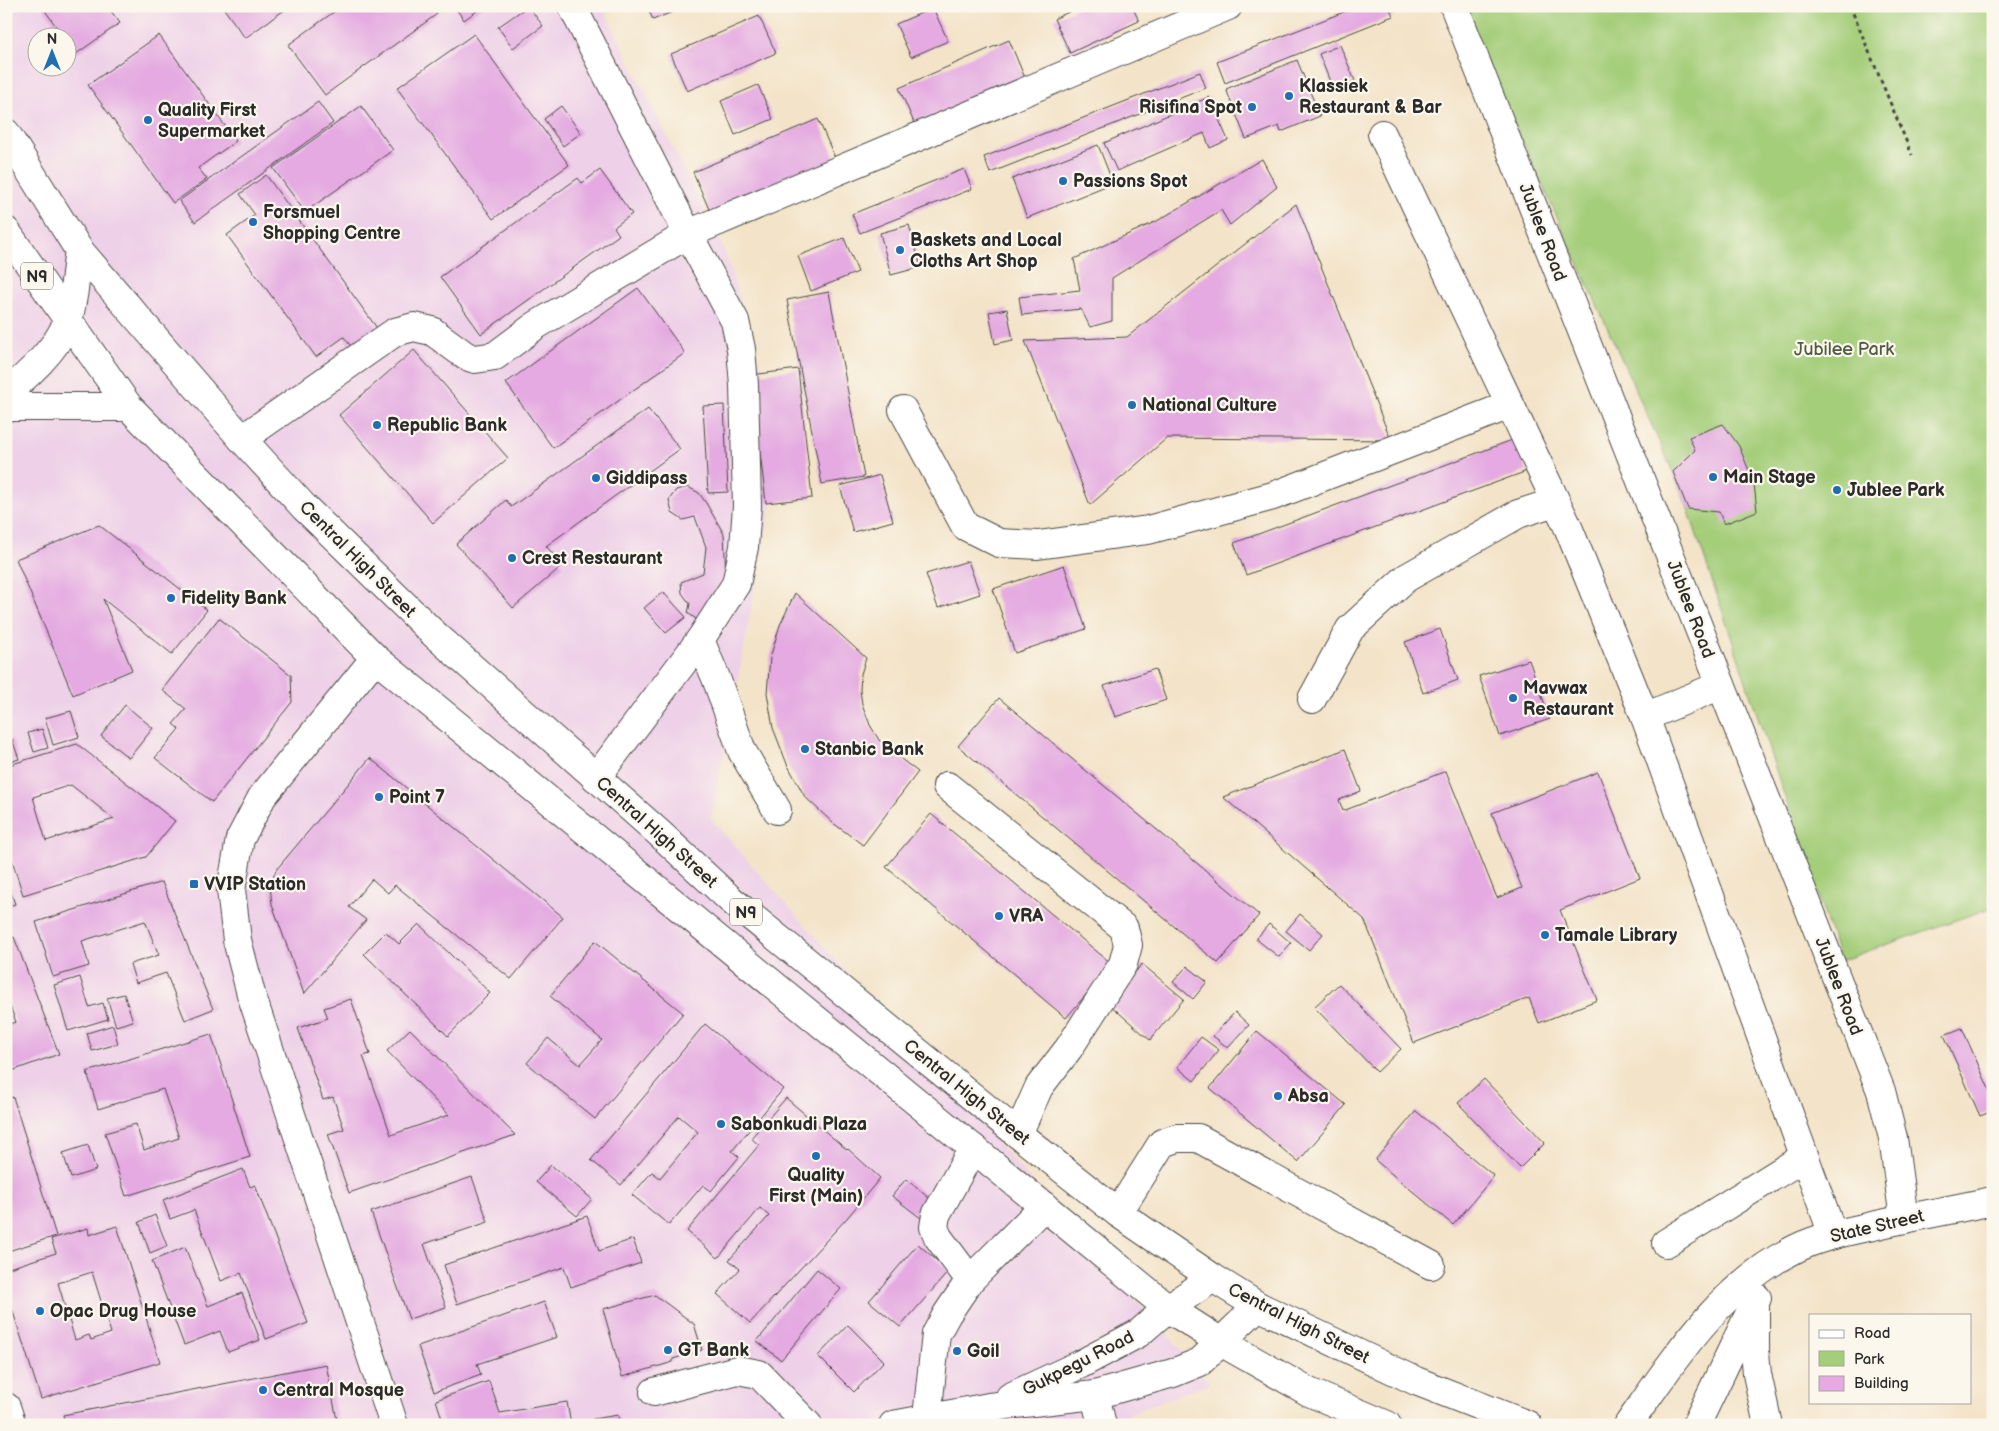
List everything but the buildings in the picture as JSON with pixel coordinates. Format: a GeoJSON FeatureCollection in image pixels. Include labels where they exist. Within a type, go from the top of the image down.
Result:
{"type":"FeatureCollection","features":[{"type":"Feature","properties":{"kind":"main road"},"geometry":{"type":"LineString","coordinates":[[572,6],[688,234],[735,321],[741,349],[744,385],[747,506],[744,547],[736,584],[700,640],[596,778]]}},
{"type":"Feature","properties":{"kind":"main road"},"geometry":{"type":"LineString","coordinates":[[242,439],[395,332],[414,327],[432,331],[466,356],[474,359],[495,356],[536,326],[688,234],[1228,6]]}},
{"type":"Feature","properties":{"kind":"main road","name":"Jublee Road"},"geometry":{"type":"LineString","coordinates":[[1454,6],[1880,1091],[1893,1138],[1904,1219]]}},
{"type":"Feature","properties":{"kind":"main road","name":"Central High Street"},"geometry":{"type":"LineString","coordinates":[[6,133],[79,250],[242,439],[304,507],[432,633],[731,900],[1118,1213],[1213,1278],[1258,1306],[1416,1381],[1528,1425]]}},
{"type":"Feature","properties":{"kind":"main road"},"geometry":{"type":"LineString","coordinates":[[1382,134],[1568,527],[1645,717],[1833,1235]]}},
{"type":"Feature","properties":{"kind":"main road","name":"N9"},"geometry":{"type":"LineString","coordinates":[[6,232],[129,407],[375,658],[1168,1308],[1221,1342],[1309,1392],[1387,1425]]}},
{"type":"Feature","properties":{"kind":"main road"},"geometry":{"type":"LineString","coordinates":[[6,393],[35,367],[54,344],[68,320],[79,250]]}},
{"type":"Feature","properties":{"kind":"main road"},"geometry":{"type":"LineString","coordinates":[[903,410],[966,526],[999,543],[1038,545],[1148,530],[1273,496],[1510,405]]}},
{"type":"Feature","properties":{"kind":"main road"},"geometry":{"type":"LineString","coordinates":[[6,407],[129,407]]}},
{"type":"Feature","properties":{"kind":"main road"},"geometry":{"type":"LineString","coordinates":[[1312,700],[1350,629],[1406,578],[1518,514],[1555,502]]}},
{"type":"Feature","properties":{"kind":"main road"},"geometry":{"type":"LineString","coordinates":[[700,640],[716,678],[742,751],[777,810]]}},
{"type":"Feature","properties":{"kind":"main road"},"geometry":{"type":"LineString","coordinates":[[375,658],[262,796],[240,839],[232,890],[237,940],[251,994],[394,1425]]}},
{"type":"Feature","properties":{"kind":"main road"},"geometry":{"type":"LineString","coordinates":[[1645,717],[1721,685]]}},
{"type":"Feature","properties":{"kind":"main road"},"geometry":{"type":"LineString","coordinates":[[947,786],[1124,928],[1128,945],[1123,964],[1069,1048],[1039,1087],[1018,1134]]}},
{"type":"Feature","properties":{"kind":"main road"},"geometry":{"type":"LineString","coordinates":[[1118,1213],[1162,1143],[1177,1138],[1198,1138],[1431,1265]]}},
{"type":"Feature","properties":{"kind":"main road"},"geometry":{"type":"LineString","coordinates":[[970,1280],[938,1237],[934,1227],[936,1215],[973,1148]]}},
{"type":"Feature","properties":{"kind":"main road"},"geometry":{"type":"LineString","coordinates":[[1666,1243],[1804,1158]]}},
{"type":"Feature","properties":{"kind":"main road","name":"State Street"},"geometry":{"type":"LineString","coordinates":[[1628,1425],[1685,1345],[1714,1311],[1767,1265],[1798,1248],[1833,1235],[1993,1201]]}},
{"type":"Feature","properties":{"kind":"main road"},"geometry":{"type":"LineString","coordinates":[[927,1417],[936,1334],[946,1314],[970,1280],[1044,1206]]}},
{"type":"Feature","properties":{"kind":"main road"},"geometry":{"type":"LineString","coordinates":[[1696,1425],[1755,1304],[1767,1265]]}},
{"type":"Feature","properties":{"kind":"main road","name":"Gukpegu Road"},"geometry":{"type":"LineString","coordinates":[[988,1407],[1117,1346],[1139,1333],[1168,1308],[1213,1278]]}},
{"type":"Feature","properties":{"kind":"main road"},"geometry":{"type":"LineString","coordinates":[[1755,1304],[1755,1360],[1768,1425]]}},
{"type":"Feature","properties":{"kind":"main road","name":"Gukpegu Road"},"geometry":{"type":"LineString","coordinates":[[893,1425],[927,1417],[988,1407],[1095,1395],[1182,1369],[1200,1362],[1258,1306]]}},
{"type":"Feature","properties":{"kind":"main road"},"geometry":{"type":"LineString","coordinates":[[654,1392],[737,1370],[759,1374],[808,1425]]}},
{"type":"Feature","properties":{"kind":"main road"},"geometry":{"type":"LineString","coordinates":[[1095,1395],[1102,1425]]}},
{"type":"Feature","properties":{"kind":"main road"},"geometry":{"type":"LineString","coordinates":[[6,1407],[12,1425]]}},
{"type":"Feature","properties":{"kind":"path"},"geometry":{"type":"LineString","coordinates":[[1850,6],[1912,155]]}},
{"type":"Feature","properties":{"kind":"shaded area"},"geometry":{"type":"Polygon","coordinates":[[[6,6],[602,6],[725,252],[784,438],[711,819],[1210,1383],[1100,1425],[6,1425],[6,6]]]}},
{"type":"Feature","properties":{"kind":"green space","name":"Jublee Park"},"geometry":{"type":"Polygon","coordinates":[[[1461,6],[1993,6],[1993,907],[1840,961],[1688,509],[1673,472],[1461,6]]]}},
{"type":"Feature","properties":{"kind":"place","name":"Klassiek Restaurant & Bar"},"geometry":{"type":"Point","coordinates":[1289,96]}},
{"type":"Feature","properties":{"kind":"place","name":"Risifina Spot"},"geometry":{"type":"Point","coordinates":[1252,107]}},
{"type":"Feature","properties":{"kind":"place","name":"Quality First Supermarket"},"geometry":{"type":"Point","coordinates":[148,120]}},
{"type":"Feature","properties":{"kind":"place","name":"Passions Spot"},"geometry":{"type":"Point","coordinates":[1063,181]}},
{"type":"Feature","properties":{"kind":"place","name":"Forsmuel Shopping Centre"},"geometry":{"type":"Point","coordinates":[253,222]}},
{"type":"Feature","properties":{"kind":"place","name":"Baskets and Local Cloths Art Shop"},"geometry":{"type":"Point","coordinates":[900,250]}},
{"type":"Feature","properties":{"kind":"place","name":"National Culture"},"geometry":{"type":"Point","coordinates":[1132,405]}},
{"type":"Feature","properties":{"kind":"place","name":"Republic Bank"},"geometry":{"type":"Point","coordinates":[377,425]}},
{"type":"Feature","properties":{"kind":"place","name":"Main Stage"},"geometry":{"type":"Point","coordinates":[1713,477]}},
{"type":"Feature","properties":{"kind":"place","name":"Giddipass"},"geometry":{"type":"Point","coordinates":[596,478]}},
{"type":"Feature","properties":{"kind":"place","name":"Jublee Park"},"geometry":{"type":"Point","coordinates":[1837,490]}},
{"type":"Feature","properties":{"kind":"place","name":"Crest Restaurant"},"geometry":{"type":"Point","coordinates":[512,558]}},
{"type":"Feature","properties":{"kind":"place","name":"Fidelity Bank"},"geometry":{"type":"Point","coordinates":[171,598]}},
{"type":"Feature","properties":{"kind":"place","name":"Mavwax Restaurant"},"geometry":{"type":"Point","coordinates":[1513,698]}},
{"type":"Feature","properties":{"kind":"place","name":"Stanbic Bank"},"geometry":{"type":"Point","coordinates":[805,749]}},
{"type":"Feature","properties":{"kind":"place","name":"Point 7"},"geometry":{"type":"Point","coordinates":[379,797]}},
{"type":"Feature","properties":{"kind":"place","name":"VVIP Station"},"geometry":{"type":"Point","coordinates":[194,884]}},
{"type":"Feature","properties":{"kind":"place","name":"VRA"},"geometry":{"type":"Point","coordinates":[999,916]}},
{"type":"Feature","properties":{"kind":"place","name":"Tamale Library"},"geometry":{"type":"Point","coordinates":[1545,935]}},
{"type":"Feature","properties":{"kind":"place","name":"Absa"},"geometry":{"type":"Point","coordinates":[1278,1096]}},
{"type":"Feature","properties":{"kind":"place","name":"Sabonkudi Plaza"},"geometry":{"type":"Point","coordinates":[721,1124]}},
{"type":"Feature","properties":{"kind":"place","name":"Quality First (Main)"},"geometry":{"type":"Point","coordinates":[816,1156]}},
{"type":"Feature","properties":{"kind":"place","name":"Opac Drug House"},"geometry":{"type":"Point","coordinates":[40,1311]}},
{"type":"Feature","properties":{"kind":"place","name":"GT Bank"},"geometry":{"type":"Point","coordinates":[668,1350]}},
{"type":"Feature","properties":{"kind":"place","name":"Goil"},"geometry":{"type":"Point","coordinates":[957,1351]}},
{"type":"Feature","properties":{"kind":"place","name":"Central Mosque"},"geometry":{"type":"Point","coordinates":[263,1390]}},
{"type":"Feature","properties":{"kind":"park label","name":"Jubilee Park"},"geometry":{"type":"Point","coordinates":[1844,349]}}]}
